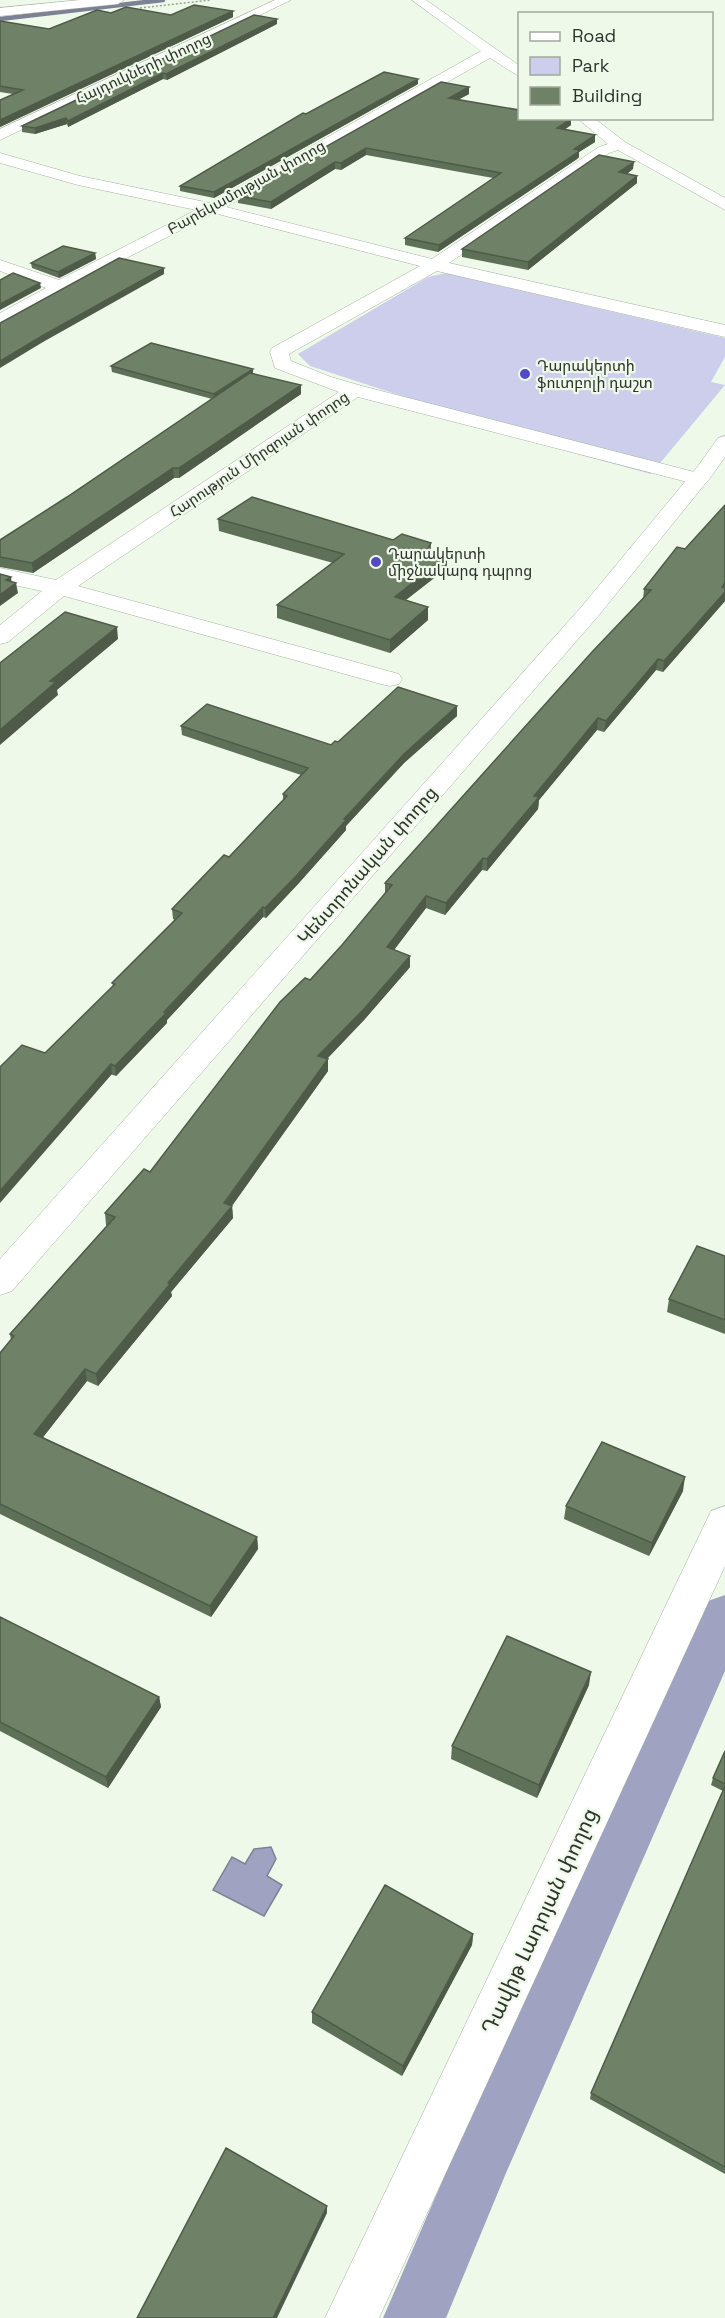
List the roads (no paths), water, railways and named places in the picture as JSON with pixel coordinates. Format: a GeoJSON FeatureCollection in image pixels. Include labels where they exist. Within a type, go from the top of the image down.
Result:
{"type":"FeatureCollection","features":[{"type":"Feature","properties":{"kind":"street"},"geometry":{"type":"LineString","coordinates":[[0,12],[118,0]]}},
{"type":"Feature","properties":{"kind":"street","name":"Հայդուկների փողոց"},"geometry":{"type":"LineString","coordinates":[[0,135],[285,0]]}},
{"type":"Feature","properties":{"kind":"street"},"geometry":{"type":"LineString","coordinates":[[418,0],[518,72]]}},
{"type":"Feature","properties":{"kind":"street","name":"Բարեկամության փողոց"},"geometry":{"type":"LineString","coordinates":[[0,321],[212,208],[490,52]]}},
{"type":"Feature","properties":{"kind":"street"},"geometry":{"type":"LineString","coordinates":[[587,120],[620,145],[725,205]]}},
{"type":"Feature","properties":{"kind":"street","name":"Հարություն Միրզոյան փողոց"},"geometry":{"type":"LineString","coordinates":[[355,390],[282,364],[279,352],[414,275],[435,266],[604,150],[620,145]]}},
{"type":"Feature","properties":{"kind":"street"},"geometry":{"type":"LineString","coordinates":[[0,158],[78,180],[212,208],[435,266],[725,331]]}},
{"type":"Feature","properties":{"kind":"street"},"geometry":{"type":"LineString","coordinates":[[0,265],[61,287]]}},
{"type":"Feature","properties":{"kind":"street"},"geometry":{"type":"LineString","coordinates":[[355,390],[699,479]]}},
{"type":"Feature","properties":{"kind":"street","name":"Հարություն Միրզոյան փողոց"},"geometry":{"type":"LineString","coordinates":[[0,637],[60,588],[355,390]]}},
{"type":"Feature","properties":{"kind":"street","name":"Կենտրոնական փողոց"},"geometry":{"type":"LineString","coordinates":[[0,1282],[584,619],[699,479],[725,442]]}},
{"type":"Feature","properties":{"kind":"street"},"geometry":{"type":"LineString","coordinates":[[0,575],[60,588],[390,679]]}},
{"type":"Feature","properties":{"kind":"street","name":"Դավիթ Լադոյան փողոց"},"geometry":{"type":"LineString","coordinates":[[352,2318],[725,1523]]}},
{"type":"Feature","properties":{"kind":"waterway"},"geometry":{"type":"LineString","coordinates":[[0,19],[163,0]]}},
{"type":"Feature","properties":{"kind":"waterway"},"geometry":{"type":"LineString","coordinates":[[414,2318],[485,2152],[725,1616]]}},
{"type":"Feature","properties":{"kind":"place","name":"Դարակերտի ֆուտբոլի դաշտ"},"geometry":{"type":"Point","coordinates":[525,374]}},
{"type":"Feature","properties":{"kind":"place","name":"Դարակերտի միջնակարգ դպրոց"},"geometry":{"type":"Point","coordinates":[376,562]}}]}
